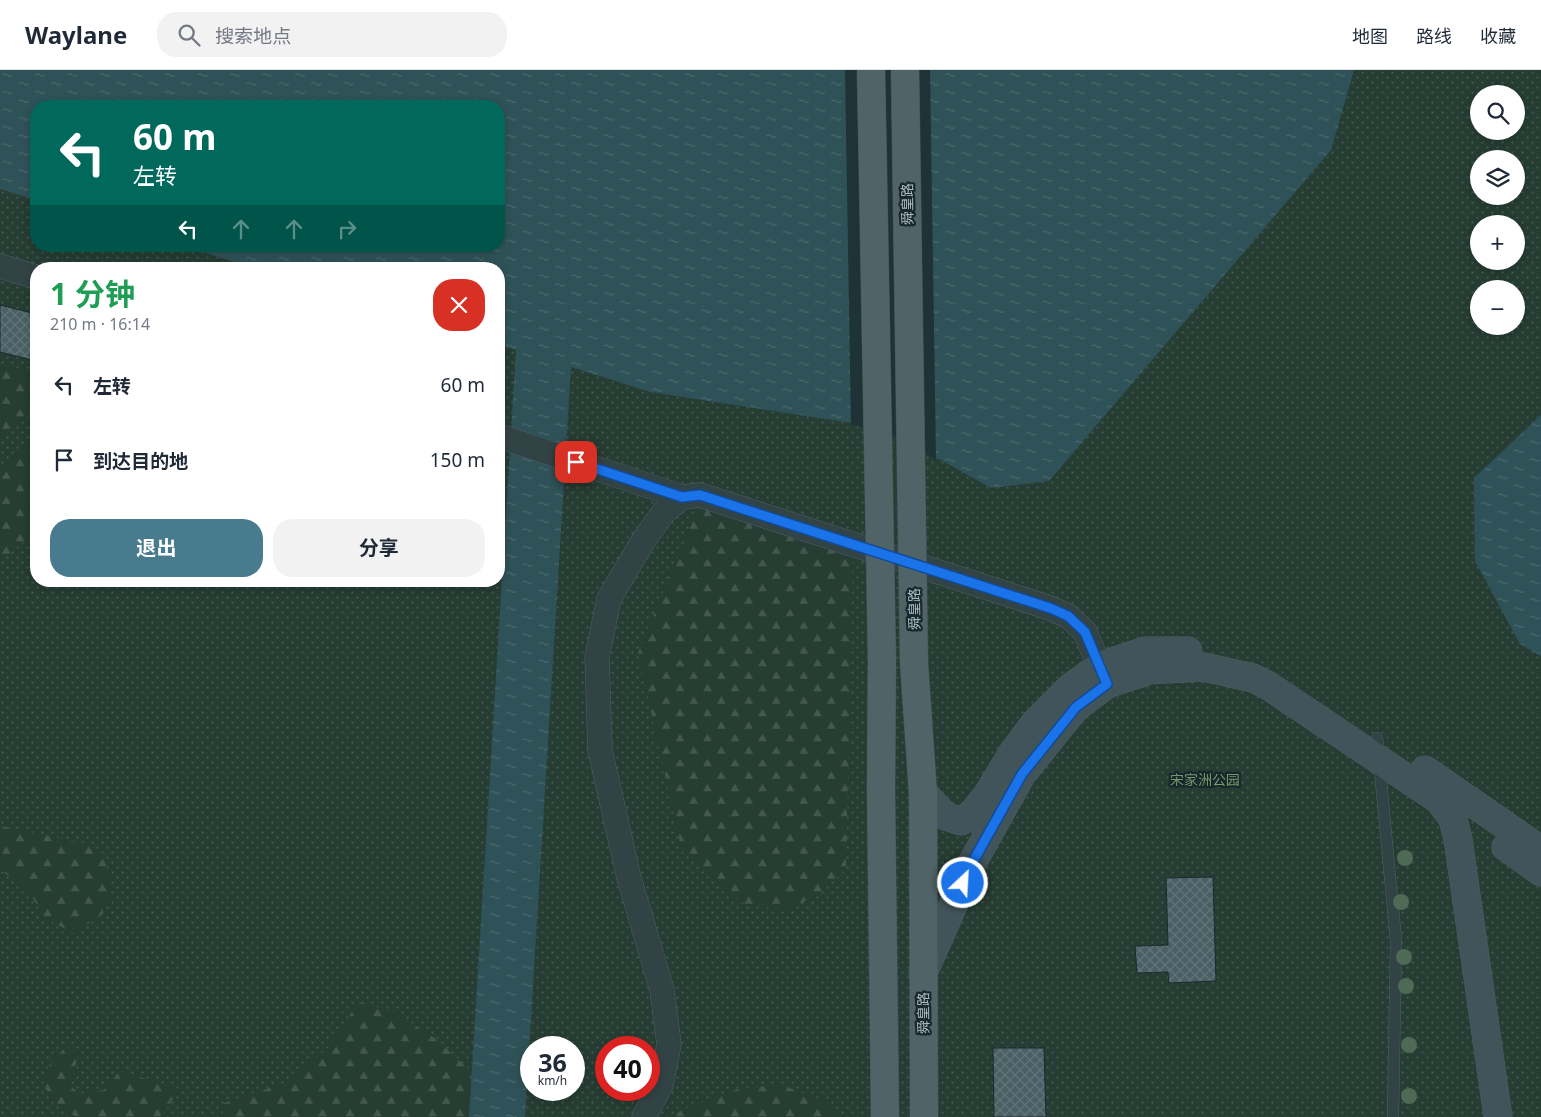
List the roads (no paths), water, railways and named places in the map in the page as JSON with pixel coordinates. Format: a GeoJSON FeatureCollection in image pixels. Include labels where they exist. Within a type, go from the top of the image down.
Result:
{"type":"FeatureCollection","features":[{"type":"Feature","properties":{"kind":"main road"},"geometry":{"type":"LineString","coordinates":[[871,70],[882,660],[880,790],[885,1117]]}},
{"type":"Feature","properties":{"kind":"main road","name":"舜皇路"},"geometry":{"type":"LineString","coordinates":[[905,70],[914,663],[923,793],[924,1117]]}},
{"type":"Feature","properties":{"kind":"street"},"geometry":{"type":"LineString","coordinates":[[0,266],[30,275]]}},
{"type":"Feature","properties":{"kind":"street"},"geometry":{"type":"LineString","coordinates":[[505,438],[682,497],[700,495],[1050,608],[1068,616],[1085,632],[1103,675]]}},
{"type":"Feature","properties":{"kind":"street"},"geometry":{"type":"LineString","coordinates":[[644,1117],[661,1085],[669,1044],[662,990],[629,878],[600,750],[597,657],[609,599],[643,541],[663,513],[682,497]]}},
{"type":"Feature","properties":{"kind":"street"},"geometry":{"type":"LineString","coordinates":[[923,793],[945,816],[961,821],[972,814],[988,794],[1012,754],[1034,724],[1070,688],[1103,675],[1204,667],[1253,678],[1269,686],[1379,749],[1541,850]]}},
{"type":"Feature","properties":{"kind":"street"},"geometry":{"type":"LineString","coordinates":[[923,973],[971,865],[1022,774],[1103,675]]}},
{"type":"Feature","properties":{"kind":"street"},"geometry":{"type":"LineString","coordinates":[[1379,749],[1439,800],[1541,872]]}},
{"type":"Feature","properties":{"kind":"street"},"geometry":{"type":"LineString","coordinates":[[1439,800],[1453,819],[1458,839],[1498,1117]]}},
{"type":"Feature","properties":{"kind":"lane"},"geometry":{"type":"LineString","coordinates":[[1379,749],[1396,941],[1393,1117]]}},
{"type":"Feature","properties":{"kind":"water"},"geometry":{"type":"Polygon","coordinates":[[[0,70],[1354,70],[1331,150],[1049,481],[991,488],[884,428],[650,392],[571,367],[530,1036],[520,1036],[520,1101],[526,1101],[525,1117],[469,1117],[501,587],[505,587],[505,530],[516,350],[505,346],[505,262],[234,262],[203,252],[505,252],[505,100],[30,100],[30,198],[0,189],[0,70]]]}},
{"type":"Feature","properties":{"kind":"water"},"geometry":{"type":"Polygon","coordinates":[[[1541,415],[1541,656],[1520,644],[1475,561],[1474,478],[1541,415]]]}},
{"type":"Feature","properties":{"kind":"park label","name":"宋家洲公园"},"geometry":{"type":"Point","coordinates":[1205,779]}}]}
